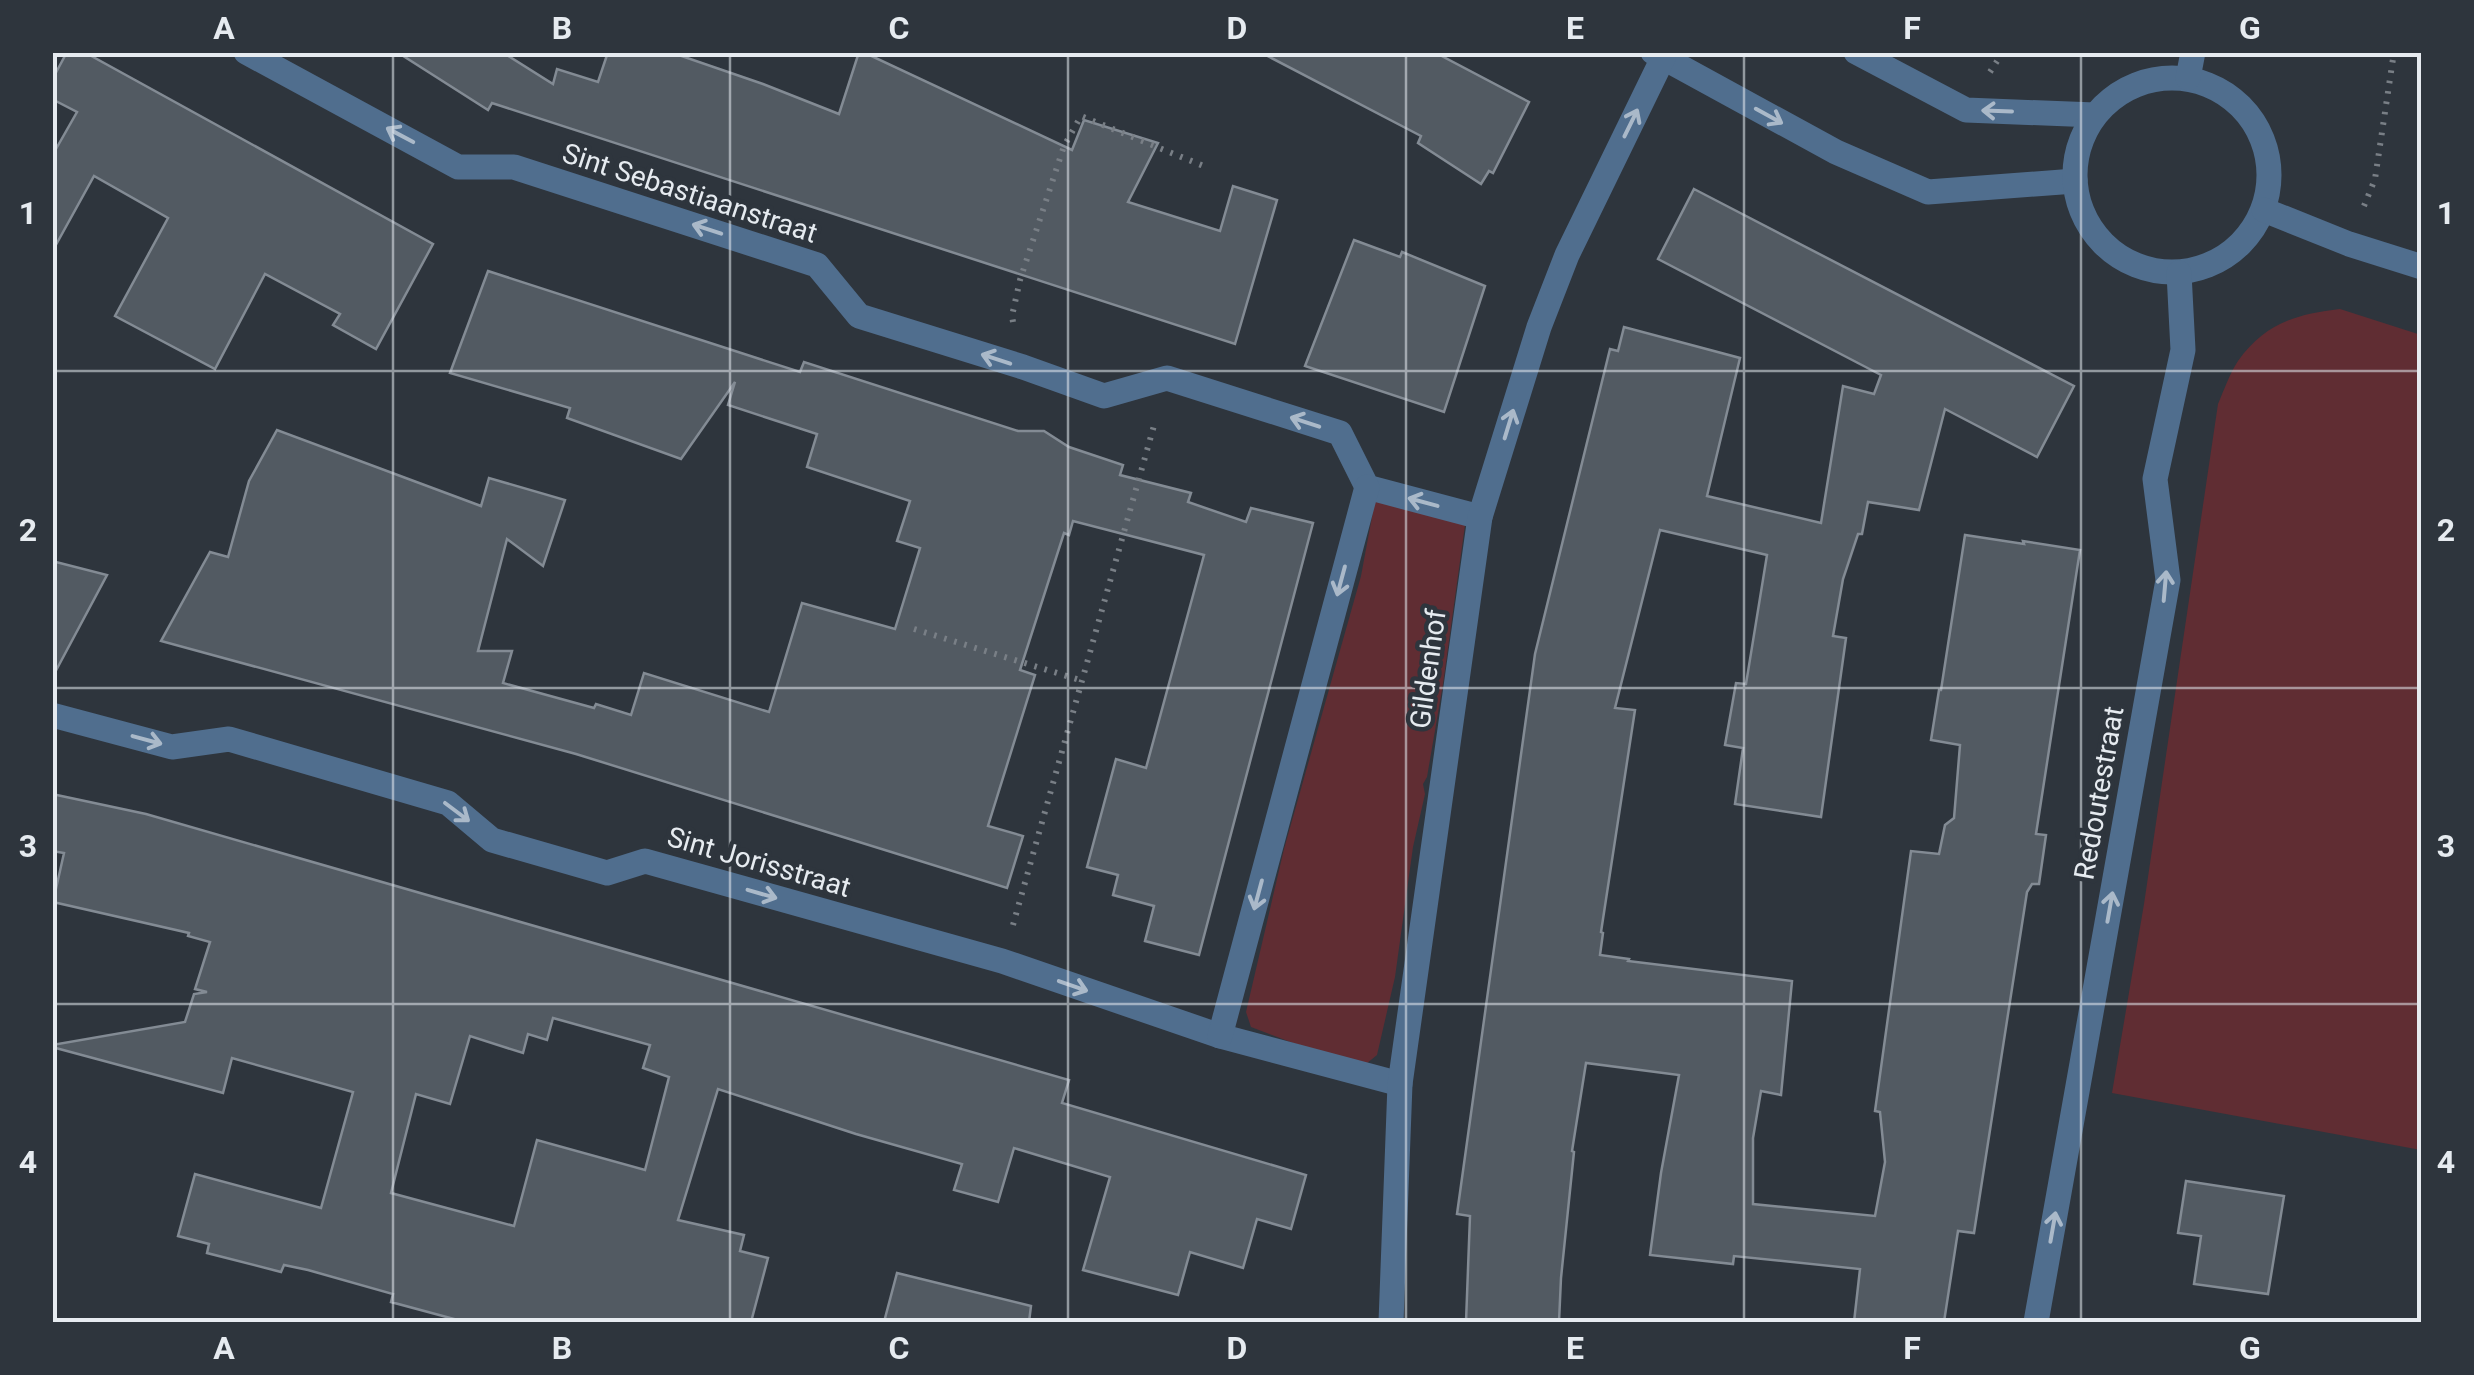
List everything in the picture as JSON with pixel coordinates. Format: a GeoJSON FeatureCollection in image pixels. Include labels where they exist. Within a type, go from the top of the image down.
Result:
{"type":"FeatureCollection","features":[{"type":"Feature","properties":{"kind":"street","name":"Sint Sebastiaanstraat"},"geometry":{"type":"LineString","coordinates":[[246,52],[458,167],[514,167],[817,265],[859,316],[1104,396],[1167,378]]}},
{"type":"Feature","properties":{"kind":"street"},"geometry":{"type":"LineString","coordinates":[[1856,52],[1966,110],[2094,114]]}},
{"type":"Feature","properties":{"kind":"street"},"geometry":{"type":"LineString","coordinates":[[1658,55],[1836,152],[1928,192],[2075,181]]}},
{"type":"Feature","properties":{"kind":"street","name":"Gildenhof"},"geometry":{"type":"LineString","coordinates":[[1392,1322],[1400,1084],[1480,517],[1539,327],[1567,255],[1658,55]]}},
{"type":"Feature","properties":{"kind":"street"},"geometry":{"type":"LineString","coordinates":[[2191,65],[2248,112],[2265,142],[2270,176],[2264,210],[2244,242],[2215,264],[2179,273],[2153,271],[2129,263],[2108,249],[2091,230],[2080,206],[2075,181],[2079,146],[2094,114],[2121,91],[2191,65]]}},
{"type":"Feature","properties":{"kind":"street"},"geometry":{"type":"LineString","coordinates":[[2264,210],[2349,244],[2422,266]]}},
{"type":"Feature","properties":{"kind":"street","name":"Redoutestraat"},"geometry":{"type":"LineString","coordinates":[[2036,1322],[2168,580],[2155,478],[2183,350],[2179,273]]}},
{"type":"Feature","properties":{"kind":"street"},"geometry":{"type":"LineString","coordinates":[[1167,378],[1340,433],[1366,487],[1220,1036]]}},
{"type":"Feature","properties":{"kind":"street"},"geometry":{"type":"LineString","coordinates":[[1366,487],[1480,517]]}},
{"type":"Feature","properties":{"kind":"street","name":"Sint Jorisstraat"},"geometry":{"type":"LineString","coordinates":[[52,715],[172,748],[228,739],[448,803],[492,840],[607,872],[645,862],[1002,962],[1220,1036],[1400,1084]]}},
{"type":"Feature","properties":{"kind":"path"},"geometry":{"type":"LineString","coordinates":[[2349,244],[2375,179],[2394,52]]}},
{"type":"Feature","properties":{"kind":"path"},"geometry":{"type":"LineString","coordinates":[[1022,367],[1012,316],[1020,280],[1064,146],[1081,116],[1206,166]]}},
{"type":"Feature","properties":{"kind":"path"},"geometry":{"type":"LineString","coordinates":[[1002,962],[1167,378]]}},
{"type":"Feature","properties":{"kind":"path"},"geometry":{"type":"LineString","coordinates":[[914,629],[1083,681]]}},
{"type":"Feature","properties":{"kind":"shaded area"},"geometry":{"type":"Polygon","coordinates":[[[2340,309],[2421,335],[2421,1150],[2112,1093],[2218,404],[2238,361],[2259,338],[2296,318],[2340,309]]]}},
{"type":"Feature","properties":{"kind":"shaded area"},"geometry":{"type":"Polygon","coordinates":[[[1375,501],[1465,525],[1395,977],[1377,1055],[1366,1064],[1251,1027],[1246,1012],[1284,849],[1361,576],[1375,501]]]}},
{"type":"Feature","properties":{"kind":"building"},"geometry":{"type":"Polygon","coordinates":[[[67,52],[84,52],[433,244],[376,349],[333,325],[340,314],[265,274],[215,369],[115,316],[168,218],[94,176],[52,252],[52,156],[77,112],[52,99],[52,80],[67,52]]]}},
{"type":"Feature","properties":{"kind":"building"},"geometry":{"type":"Polygon","coordinates":[[[397,52],[502,52],[553,84],[557,69],[598,82],[608,52],[670,52],[839,114],[859,52],[863,52],[1072,150],[1084,120],[1158,143],[1128,202],[1220,231],[1233,186],[1277,200],[1235,344],[492,103],[488,110],[397,52]]]}},
{"type":"Feature","properties":{"kind":"building"},"geometry":{"type":"Polygon","coordinates":[[[1260,52],[1434,52],[1529,102],[1493,173],[1489,171],[1481,184],[1418,143],[1421,136],[1260,52]]]}},
{"type":"Feature","properties":{"kind":"building"},"geometry":{"type":"Polygon","coordinates":[[[1694,189],[2074,386],[2037,457],[1945,409],[1919,510],[1868,502],[1862,534],[1858,534],[1843,579],[1833,636],[1846,638],[1821,817],[1735,804],[1743,748],[1725,745],[1736,683],[1746,684],[1767,555],[1660,530],[1615,708],[1635,710],[1600,955],[1792,981],[1781,1095],[1761,1091],[1753,1138],[1753,1204],[1875,1216],[1885,1162],[1880,1112],[1875,1111],[1911,851],[1939,854],[1945,825],[1954,818],[1960,745],[1931,740],[1965,535],[2080,550],[2036,834],[2046,835],[2039,884],[2032,884],[2027,892],[1974,1233],[1958,1231],[1944,1322],[1854,1322],[1860,1269],[1734,1256],[1733,1264],[1650,1255],[1679,1075],[1586,1063],[1572,1151],[1559,1322],[1466,1322],[1470,1216],[1457,1214],[1535,654],[1610,349],[1618,351],[1624,327],[1740,358],[1707,496],[1821,523],[1843,386],[1874,394],[1881,375],[1658,259],[1694,189]]]}},
{"type":"Feature","properties":{"kind":"building"},"geometry":{"type":"Polygon","coordinates":[[[1354,240],[1400,257],[1402,252],[1485,286],[1444,412],[1305,366],[1354,240]]]}},
{"type":"Feature","properties":{"kind":"building"},"geometry":{"type":"Polygon","coordinates":[[[488,271],[800,372],[804,362],[1018,431],[1044,431],[1069,447],[1123,465],[1120,475],[1191,493],[1188,502],[1246,522],[1251,508],[1313,523],[1199,955],[1145,941],[1154,906],[1113,895],[1118,875],[1087,867],[1116,759],[1146,768],[1204,555],[1073,521],[1069,535],[1064,533],[1020,670],[1035,675],[988,826],[1023,836],[1007,888],[576,754],[161,641],[210,552],[228,557],[249,481],[277,430],[481,506],[489,478],[565,500],[543,566],[507,539],[478,651],[512,651],[503,683],[631,715],[644,673],[769,712],[802,603],[895,629],[920,548],[897,541],[910,501],[807,467],[817,434],[728,405],[735,382],[681,459],[567,418],[570,408],[450,373],[488,271]]]}},
{"type":"Feature","properties":{"kind":"building"},"geometry":{"type":"Polygon","coordinates":[[[52,561],[107,575],[52,678],[52,561]]]}},
{"type":"Feature","properties":{"kind":"building"},"geometry":{"type":"Polygon","coordinates":[[[52,794],[146,814],[1069,1080],[1062,1103],[1306,1175],[1291,1229],[1257,1219],[1243,1268],[1190,1252],[1178,1295],[1083,1270],[1110,1177],[1014,1148],[998,1202],[954,1190],[962,1164],[718,1089],[678,1220],[744,1235],[740,1251],[768,1258],[751,1322],[465,1322],[391,1302],[393,1294],[308,1270],[284,1265],[281,1272],[207,1253],[209,1244],[178,1236],[195,1174],[321,1208],[353,1092],[232,1058],[223,1093],[52,1047],[185,1022],[194,994],[207,992],[195,989],[210,942],[188,936],[189,933],[53,902],[64,853],[52,851],[52,794]],[[553,1018],[547,1040],[528,1034],[523,1053],[470,1036],[450,1104],[416,1094],[391,1193],[514,1226],[537,1140],[645,1170],[669,1077],[643,1068],[650,1045],[553,1018]]]}},
{"type":"Feature","properties":{"kind":"building"},"geometry":{"type":"Polygon","coordinates":[[[2186,1181],[2284,1196],[2268,1294],[2194,1284],[2201,1236],[2178,1233],[2186,1181]]]}},
{"type":"Feature","properties":{"kind":"building"},"geometry":{"type":"Polygon","coordinates":[[[897,1273],[1031,1306],[1029,1322],[884,1322],[897,1273]]]}}]}
